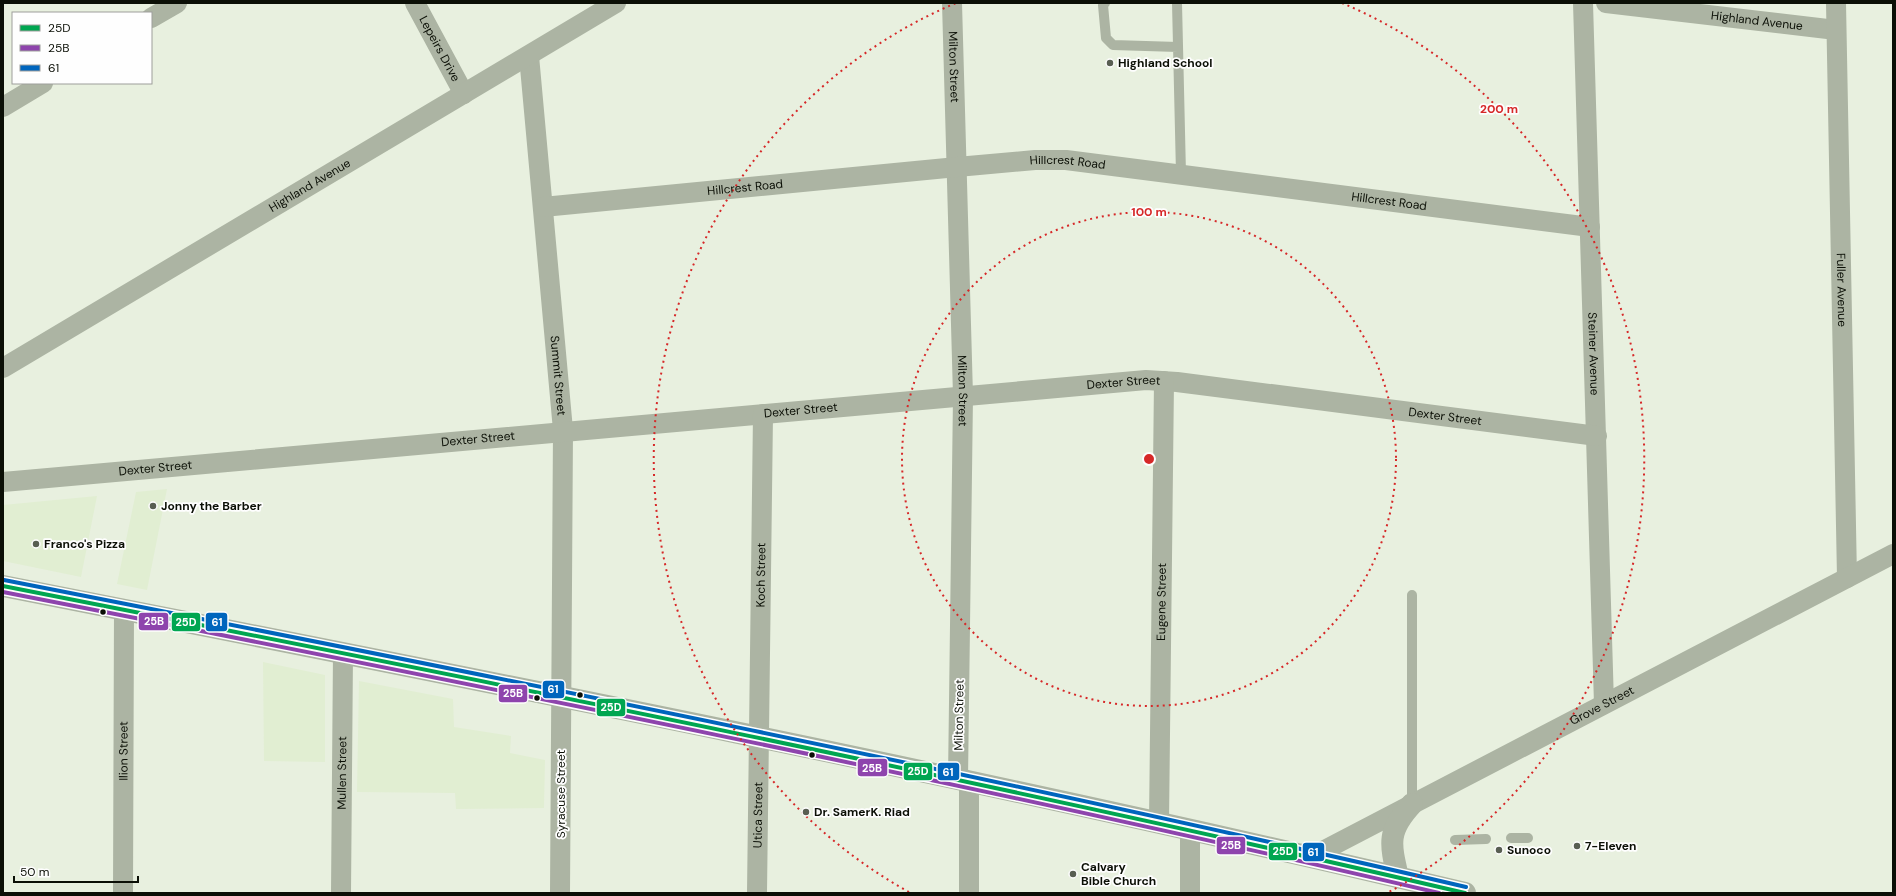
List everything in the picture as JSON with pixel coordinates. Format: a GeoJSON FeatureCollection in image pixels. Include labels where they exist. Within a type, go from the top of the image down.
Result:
{"type":"FeatureCollection","features":[{"type":"Feature","properties":{"kind":"main road"},"geometry":{"type":"LineString","coordinates":[[3,586],[758,736],[1312,857],[1465,893]]}},
{"type":"Feature","properties":{"kind":"main road"},"geometry":{"type":"LineString","coordinates":[[1398,877],[1392,852],[1393,833],[1399,818],[1412,804]]}},
{"type":"Feature","properties":{"kind":"street"},"geometry":{"type":"LineString","coordinates":[[152,17],[177,3]]}},
{"type":"Feature","properties":{"kind":"street","name":"Lepeirs Drive"},"geometry":{"type":"LineString","coordinates":[[415,3],[464,94]]}},
{"type":"Feature","properties":{"kind":"street","name":"Highland Avenue"},"geometry":{"type":"LineString","coordinates":[[3,368],[616,3]]}},
{"type":"Feature","properties":{"kind":"street","name":"Milton Street"},"geometry":{"type":"LineString","coordinates":[[952,3],[963,396],[963,780],[969,893]]}},
{"type":"Feature","properties":{"kind":"street","name":"Steiner Avenue"},"geometry":{"type":"LineString","coordinates":[[1583,3],[1604,704]]}},
{"type":"Feature","properties":{"kind":"street","name":"Highland Avenue"},"geometry":{"type":"LineString","coordinates":[[1606,3],[1836,30]]}},
{"type":"Feature","properties":{"kind":"street","name":"Fuller Avenue"},"geometry":{"type":"LineString","coordinates":[[1836,3],[1847,578]]}},
{"type":"Feature","properties":{"kind":"street","name":"Summit Street"},"geometry":{"type":"LineString","coordinates":[[528,56],[563,430],[561,696]]}},
{"type":"Feature","properties":{"kind":"street"},"geometry":{"type":"LineString","coordinates":[[3,107],[41,84]]}},
{"type":"Feature","properties":{"kind":"street","name":"Hillcrest Road"},"geometry":{"type":"LineString","coordinates":[[543,207],[957,167],[1036,160],[1066,160],[1590,227]]}},
{"type":"Feature","properties":{"kind":"street","name":"Dexter Street"},"geometry":{"type":"LineString","coordinates":[[3,482],[563,430],[1146,380],[1164,381],[1597,436]]}},
{"type":"Feature","properties":{"kind":"street","name":"Eugene Street"},"geometry":{"type":"LineString","coordinates":[[1159,824],[1164,381]]}},
{"type":"Feature","properties":{"kind":"street","name":"Koch Street"},"geometry":{"type":"LineString","coordinates":[[758,736],[763,414]]}},
{"type":"Feature","properties":{"kind":"street","name":"Grove Street"},"geometry":{"type":"LineString","coordinates":[[1312,857],[1893,554]]}},
{"type":"Feature","properties":{"kind":"street","name":"Ilion Street"},"geometry":{"type":"LineString","coordinates":[[123,893],[124,610]]}},
{"type":"Feature","properties":{"kind":"street","name":"Mullen Street"},"geometry":{"type":"LineString","coordinates":[[341,893],[343,653]]}},
{"type":"Feature","properties":{"kind":"street","name":"Syracuse Street"},"geometry":{"type":"LineString","coordinates":[[560,893],[561,696]]}},
{"type":"Feature","properties":{"kind":"street","name":"Utica Street"},"geometry":{"type":"LineString","coordinates":[[757,893],[758,736]]}},
{"type":"Feature","properties":{"kind":"street"},"geometry":{"type":"LineString","coordinates":[[1190,830],[1190,893]]}},
{"type":"Feature","properties":{"kind":"lane"},"geometry":{"type":"LineString","coordinates":[[1105,3],[1103,5],[1106,38],[1113,45],[1178,47]]}},
{"type":"Feature","properties":{"kind":"lane"},"geometry":{"type":"LineString","coordinates":[[1176,3],[1181,174]]}},
{"type":"Feature","properties":{"kind":"lane"},"geometry":{"type":"LineString","coordinates":[[1412,596],[1412,804]]}},
{"type":"Feature","properties":{"kind":"lane"},"geometry":{"type":"LineString","coordinates":[[1510,838],[1528,838]]}},
{"type":"Feature","properties":{"kind":"lane"},"geometry":{"type":"LineString","coordinates":[[1455,840],[1486,839]]}},
{"type":"Feature","properties":{"kind":"shaded area"},"geometry":{"type":"Polygon","coordinates":[[[167,489],[147,590],[117,584],[136,492],[167,489]]]}},
{"type":"Feature","properties":{"kind":"shaded area"},"geometry":{"type":"Polygon","coordinates":[[[97,496],[81,577],[3,561],[3,505],[97,496]]]}},
{"type":"Feature","properties":{"kind":"shaded area"},"geometry":{"type":"Polygon","coordinates":[[[263,662],[325,675],[325,762],[264,761],[263,662]]]}},
{"type":"Feature","properties":{"kind":"shaded area"},"geometry":{"type":"Polygon","coordinates":[[[359,681],[453,699],[454,727],[511,736],[510,753],[545,760],[544,808],[456,809],[455,793],[357,792],[359,681]]]}},
{"type":"Feature","properties":{"kind":"transit line","name":"61"},"geometry":{"type":"LineString","coordinates":[[4,580],[736,727],[1102,805],[1466,887]]}},
{"type":"Feature","properties":{"kind":"transit line","name":"25D"},"geometry":{"type":"LineString","coordinates":[[3,586],[736,733],[1101,811],[1465,893]]}},
{"type":"Feature","properties":{"kind":"transit line","name":"25B"},"geometry":{"type":"LineString","coordinates":[[3,592],[722,736],[1081,812],[1439,893]]}},
{"type":"Feature","properties":{"kind":"place","name":"Highland School"},"geometry":{"type":"Point","coordinates":[1110,63]}},
{"type":"Feature","properties":{"kind":"place","name":"Jonny the Barber"},"geometry":{"type":"Point","coordinates":[153,506]}},
{"type":"Feature","properties":{"kind":"place","name":"Franco's Pizza"},"geometry":{"type":"Point","coordinates":[36,544]}},
{"type":"Feature","properties":{"kind":"place","name":"Dr. SamerK. Riad"},"geometry":{"type":"Point","coordinates":[806,812]}},
{"type":"Feature","properties":{"kind":"place","name":"7-Eleven"},"geometry":{"type":"Point","coordinates":[1577,846]}},
{"type":"Feature","properties":{"kind":"place","name":"Sunoco"},"geometry":{"type":"Point","coordinates":[1499,850]}},
{"type":"Feature","properties":{"kind":"place","name":"Calvary Bible Church"},"geometry":{"type":"Point","coordinates":[1073,874]}}]}
